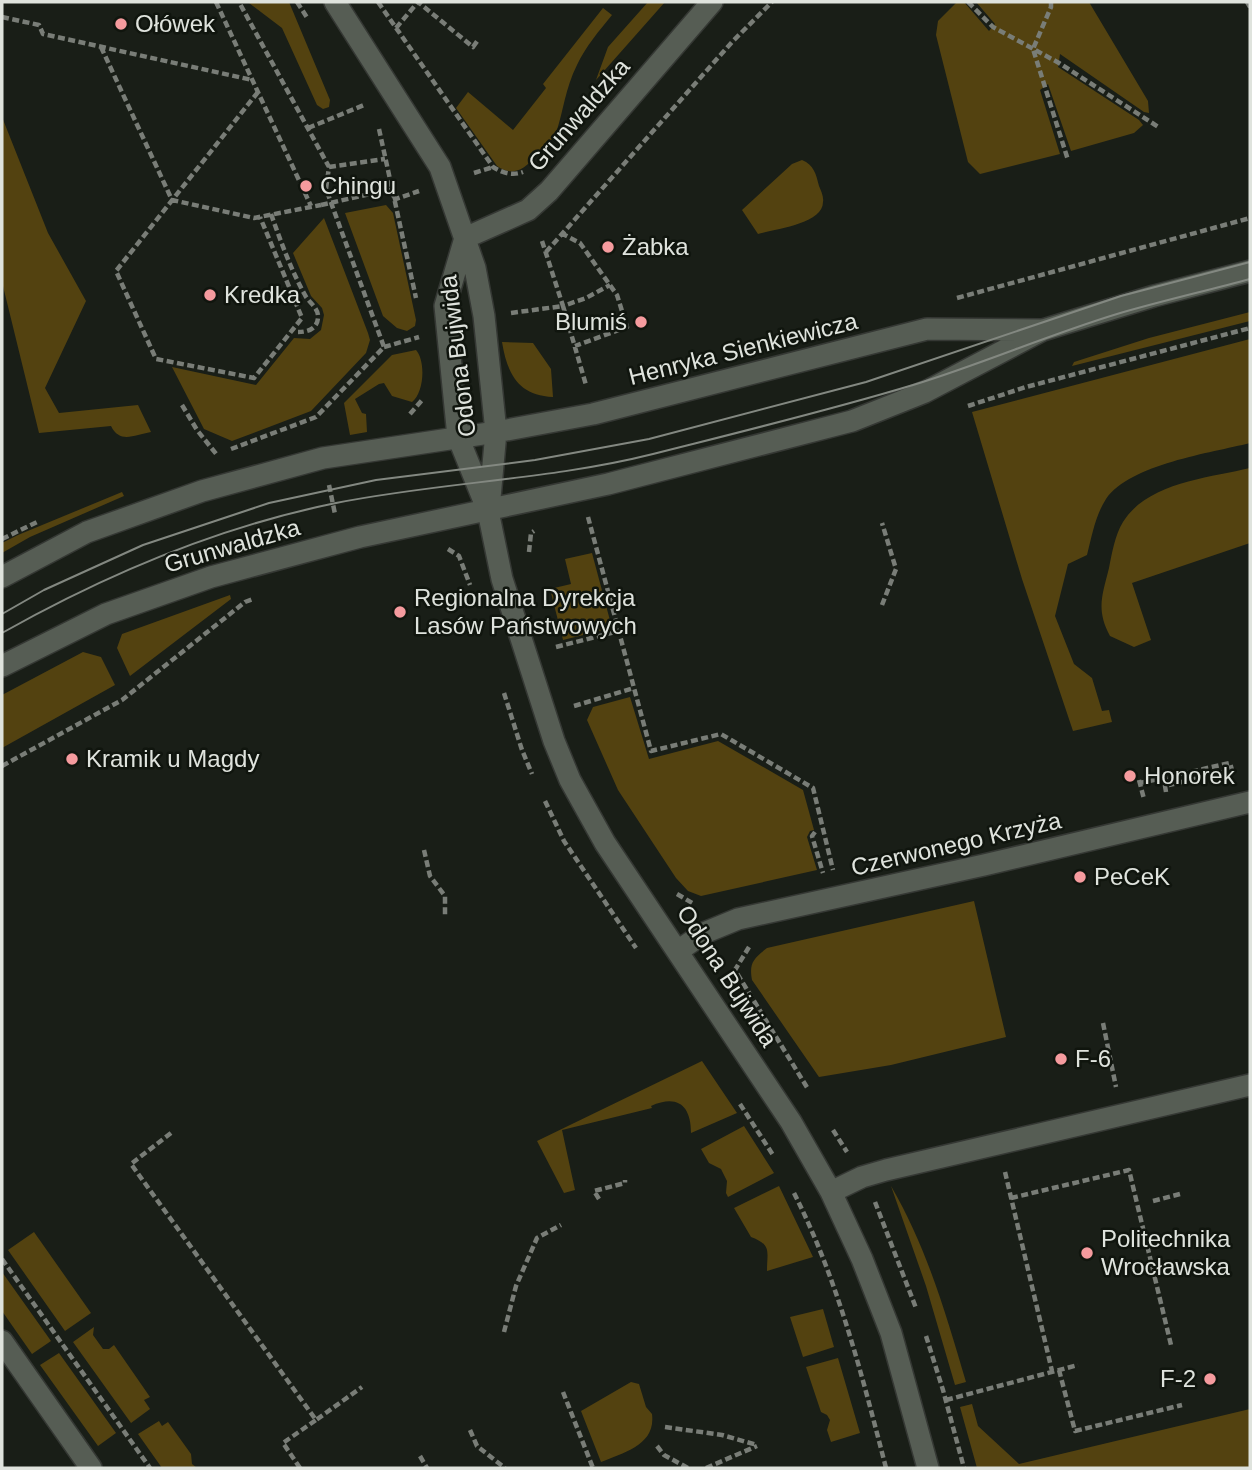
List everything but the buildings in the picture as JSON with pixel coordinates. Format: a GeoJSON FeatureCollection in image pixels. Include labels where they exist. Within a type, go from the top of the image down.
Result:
{"type":"FeatureCollection","features":[{"type":"Feature","properties":{"kind":"street","name":"Odona Bujwida"},"geometry":{"type":"LineString","coordinates":[[335,2],[440,167],[466,238],[484,316],[496,432],[488,511]]}},
{"type":"Feature","properties":{"kind":"street","name":"Grunwaldzka"},"geometry":{"type":"LineString","coordinates":[[466,238],[528,211],[549,191],[712,2]]}},
{"type":"Feature","properties":{"kind":"street","name":"Odona Bujwida"},"geometry":{"type":"LineString","coordinates":[[466,238],[445,306],[458,437],[488,511],[502,579],[541,705],[570,780],[606,842],[791,1122],[831,1192],[862,1259],[891,1333],[928,1468]]}},
{"type":"Feature","properties":{"kind":"street","name":"Henryka Sienkiewicza"},"geometry":{"type":"LineString","coordinates":[[488,511],[608,484],[852,421],[925,392],[1043,330],[1154,296],[1250,271]]}},
{"type":"Feature","properties":{"kind":"street","name":"Henryka Sienkiewicza"},"geometry":{"type":"LineString","coordinates":[[458,437],[608,410],[928,329],[1043,330]]}},
{"type":"Feature","properties":{"kind":"street"},"geometry":{"type":"LineString","coordinates":[[2,577],[87,532],[213,488],[323,458],[458,437]]}},
{"type":"Feature","properties":{"kind":"street","name":"Grunwaldzka"},"geometry":{"type":"LineString","coordinates":[[2,666],[106,614],[211,577],[360,537],[488,511]]}},
{"type":"Feature","properties":{"kind":"street","name":"Czerwonego Krzyża"},"geometry":{"type":"LineString","coordinates":[[678,951],[704,933],[738,919],[1250,803]]}},
{"type":"Feature","properties":{"kind":"street"},"geometry":{"type":"LineString","coordinates":[[831,1192],[862,1177],[1250,1085]]}},
{"type":"Feature","properties":{"kind":"street"},"geometry":{"type":"LineString","coordinates":[[2,1341],[91,1468]]}},
{"type":"Feature","properties":{"kind":"path"},"geometry":{"type":"LineString","coordinates":[[216,2],[311,206]]}},
{"type":"Feature","properties":{"kind":"path"},"geometry":{"type":"LineString","coordinates":[[239,2],[329,167],[326,189],[384,347]]}},
{"type":"Feature","properties":{"kind":"path"},"geometry":{"type":"LineString","coordinates":[[297,2],[312,25]]}},
{"type":"Feature","properties":{"kind":"path"},"geometry":{"type":"LineString","coordinates":[[378,2],[491,168],[511,174],[512,180]]}},
{"type":"Feature","properties":{"kind":"path"},"geometry":{"type":"LineString","coordinates":[[396,28],[418,2],[473,47],[478,40]]}},
{"type":"Feature","properties":{"kind":"path"},"geometry":{"type":"LineString","coordinates":[[546,252],[732,42],[772,2]]}},
{"type":"Feature","properties":{"kind":"path"},"geometry":{"type":"LineString","coordinates":[[968,2],[993,27],[1059,63],[1160,128]]}},
{"type":"Feature","properties":{"kind":"path"},"geometry":{"type":"LineString","coordinates":[[1051,2],[1033,49],[1068,160]]}},
{"type":"Feature","properties":{"kind":"path"},"geometry":{"type":"LineString","coordinates":[[1247,2],[1250,7]]}},
{"type":"Feature","properties":{"kind":"path"},"geometry":{"type":"LineString","coordinates":[[2,17],[39,25],[43,34],[253,80]]}},
{"type":"Feature","properties":{"kind":"path"},"geometry":{"type":"LineString","coordinates":[[101,47],[172,200]]}},
{"type":"Feature","properties":{"kind":"path"},"geometry":{"type":"LineString","coordinates":[[258,92],[116,271],[154,347],[156,359],[254,378],[303,317],[260,217]]}},
{"type":"Feature","properties":{"kind":"path"},"geometry":{"type":"LineString","coordinates":[[357,94],[371,116]]}},
{"type":"Feature","properties":{"kind":"path"},"geometry":{"type":"LineString","coordinates":[[308,128],[364,105]]}},
{"type":"Feature","properties":{"kind":"path"},"geometry":{"type":"LineString","coordinates":[[378,127],[417,300]]}},
{"type":"Feature","properties":{"kind":"path"},"geometry":{"type":"LineString","coordinates":[[329,167],[385,159]]}},
{"type":"Feature","properties":{"kind":"path"},"geometry":{"type":"LineString","coordinates":[[172,200],[254,218],[391,190]]}},
{"type":"Feature","properties":{"kind":"path"},"geometry":{"type":"LineString","coordinates":[[393,200],[411,194]]}},
{"type":"Feature","properties":{"kind":"path"},"geometry":{"type":"LineString","coordinates":[[271,214],[306,298],[317,312],[314,328],[298,332]]}},
{"type":"Feature","properties":{"kind":"path"},"geometry":{"type":"LineString","coordinates":[[947,300],[1250,218]]}},
{"type":"Feature","properties":{"kind":"path"},"geometry":{"type":"LineString","coordinates":[[561,233],[580,243],[610,285],[617,295],[627,327],[575,346]]}},
{"type":"Feature","properties":{"kind":"path"},"geometry":{"type":"LineString","coordinates":[[542,241],[587,387]]}},
{"type":"Feature","properties":{"kind":"path"},"geometry":{"type":"LineString","coordinates":[[501,314],[563,306],[610,285]]}},
{"type":"Feature","properties":{"kind":"path"},"geometry":{"type":"LineString","coordinates":[[182,405],[215,455],[316,417],[384,347],[423,336]]}},
{"type":"Feature","properties":{"kind":"path"},"geometry":{"type":"LineString","coordinates":[[404,419],[418,408],[425,397]]}},
{"type":"Feature","properties":{"kind":"path"},"geometry":{"type":"LineString","coordinates":[[327,476],[334,510]]}},
{"type":"Feature","properties":{"kind":"path"},"geometry":{"type":"LineString","coordinates":[[586,509],[651,751],[721,734],[813,788],[832,863]]}},
{"type":"Feature","properties":{"kind":"path"},"geometry":{"type":"LineString","coordinates":[[882,523],[896,569],[882,605]]}},
{"type":"Feature","properties":{"kind":"path"},"geometry":{"type":"LineString","coordinates":[[2,766],[122,700],[245,602],[258,597]]}},
{"type":"Feature","properties":{"kind":"path"},"geometry":{"type":"LineString","coordinates":[[556,647],[619,631]]}},
{"type":"Feature","properties":{"kind":"path"},"geometry":{"type":"LineString","coordinates":[[553,636],[559,657]]}},
{"type":"Feature","properties":{"kind":"path"},"geometry":{"type":"LineString","coordinates":[[574,706],[634,688]]}},
{"type":"Feature","properties":{"kind":"path"},"geometry":{"type":"LineString","coordinates":[[571,695],[578,719]]}},
{"type":"Feature","properties":{"kind":"path"},"geometry":{"type":"LineString","coordinates":[[1143,794],[1140,782],[1230,763],[1232,770],[1165,786],[1168,797]]}},
{"type":"Feature","properties":{"kind":"path"},"geometry":{"type":"LineString","coordinates":[[815,832],[812,836],[820,865]]}},
{"type":"Feature","properties":{"kind":"path"},"geometry":{"type":"LineString","coordinates":[[424,850],[430,876],[444,896],[445,917]]}},
{"type":"Feature","properties":{"kind":"path"},"geometry":{"type":"LineString","coordinates":[[580,864],[639,952]]}},
{"type":"Feature","properties":{"kind":"path"},"geometry":{"type":"LineString","coordinates":[[671,884],[686,901]]}},
{"type":"Feature","properties":{"kind":"path"},"geometry":{"type":"LineString","coordinates":[[1103,1023],[1122,1115]]}},
{"type":"Feature","properties":{"kind":"path"},"geometry":{"type":"LineString","coordinates":[[739,1103],[776,1161]]}},
{"type":"Feature","properties":{"kind":"path"},"geometry":{"type":"LineString","coordinates":[[171,1133],[131,1164],[316,1420]]}},
{"type":"Feature","properties":{"kind":"path"},"geometry":{"type":"LineString","coordinates":[[998,1144],[1055,1371],[1075,1431],[1182,1405]]}},
{"type":"Feature","properties":{"kind":"path"},"geometry":{"type":"LineString","coordinates":[[1011,1198],[1129,1170],[1171,1345]]}},
{"type":"Feature","properties":{"kind":"path"},"geometry":{"type":"LineString","coordinates":[[598,1199],[594,1191],[625,1183],[625,1180]]}},
{"type":"Feature","properties":{"kind":"path"},"geometry":{"type":"LineString","coordinates":[[790,1185],[825,1262],[860,1370],[886,1468]]}},
{"type":"Feature","properties":{"kind":"path"},"geometry":{"type":"LineString","coordinates":[[1153,1201],[1180,1194]]}},
{"type":"Feature","properties":{"kind":"path"},"geometry":{"type":"LineString","coordinates":[[504,1332],[516,1286],[537,1238],[561,1226]]}},
{"type":"Feature","properties":{"kind":"path"},"geometry":{"type":"LineString","coordinates":[[2,1259],[150,1468]]}},
{"type":"Feature","properties":{"kind":"path"},"geometry":{"type":"LineString","coordinates":[[946,1400],[1078,1365]]}},
{"type":"Feature","properties":{"kind":"path"},"geometry":{"type":"LineString","coordinates":[[300,1468],[283,1443],[362,1387]]}},
{"type":"Feature","properties":{"kind":"path"},"geometry":{"type":"LineString","coordinates":[[563,1392],[593,1468]]}},
{"type":"Feature","properties":{"kind":"path"},"geometry":{"type":"LineString","coordinates":[[665,1427],[722,1435],[757,1445],[706,1468]]}},
{"type":"Feature","properties":{"kind":"path"},"geometry":{"type":"LineString","coordinates":[[470,1430],[477,1446],[505,1468]]}},
{"type":"Feature","properties":{"kind":"path"},"geometry":{"type":"LineString","coordinates":[[657,1446],[664,1455],[688,1468]]}},
{"type":"Feature","properties":{"kind":"path"},"geometry":{"type":"LineString","coordinates":[[420,1456],[427,1468]]}},
{"type":"Feature","properties":{"kind":"shaded area"},"geometry":{"type":"Polygon","coordinates":[[[289,2],[330,100],[329,107],[323,109],[317,105],[282,28],[249,3],[289,2]]]}},
{"type":"Feature","properties":{"kind":"shaded area"},"geometry":{"type":"Polygon","coordinates":[[[648,2],[665,2],[596,80],[608,47],[648,2]]]}},
{"type":"Feature","properties":{"kind":"shaded area"},"geometry":{"type":"Polygon","coordinates":[[[957,2],[964,2],[989,31],[995,24],[976,2],[1089,2],[1148,101],[1149,113],[1060,54],[1058,67],[1143,125],[1134,133],[1071,151],[1048,84],[1040,90],[1060,154],[980,174],[968,162],[936,35],[938,21],[957,2]]]}},
{"type":"Feature","properties":{"kind":"shaded area"},"geometry":{"type":"Polygon","coordinates":[[[603,8],[612,15],[577,65],[555,135],[532,160],[517,171],[504,170],[497,166],[456,108],[468,92],[513,130],[546,88],[543,84],[603,8]]]}},
{"type":"Feature","properties":{"kind":"shaded area"},"geometry":{"type":"Polygon","coordinates":[[[2,117],[48,233],[86,301],[45,388],[59,413],[138,405],[151,432],[123,437],[111,426],[39,433],[2,282],[2,117]]]}},
{"type":"Feature","properties":{"kind":"shaded area"},"geometry":{"type":"Polygon","coordinates":[[[802,160],[812,167],[815,174],[823,198],[821,209],[807,220],[758,234],[742,210],[792,164],[802,160]]]}},
{"type":"Feature","properties":{"kind":"shaded area"},"geometry":{"type":"Polygon","coordinates":[[[386,205],[393,213],[416,320],[415,326],[407,331],[397,328],[383,316],[345,213],[386,205]]]}},
{"type":"Feature","properties":{"kind":"shaded area"},"geometry":{"type":"Polygon","coordinates":[[[324,218],[368,333],[370,340],[366,353],[311,411],[232,441],[204,429],[172,367],[256,385],[294,338],[310,339],[321,330],[324,315],[322,308],[311,296],[293,253],[324,218]]]}},
{"type":"Feature","properties":{"kind":"shaded area"},"geometry":{"type":"Polygon","coordinates":[[[1250,312],[1250,321],[1072,366],[1074,362],[1149,338],[1250,312]]]}},
{"type":"Feature","properties":{"kind":"shaded area"},"geometry":{"type":"Polygon","coordinates":[[[1250,339],[1250,443],[1172,462],[1133,477],[1117,487],[1099,512],[1087,555],[1068,564],[1055,616],[1074,664],[1092,678],[1102,711],[1109,710],[1112,722],[1073,731],[1022,579],[972,412],[1250,339]]]}},
{"type":"Feature","properties":{"kind":"shaded area"},"geometry":{"type":"Polygon","coordinates":[[[502,342],[533,343],[551,369],[553,397],[531,392],[516,381],[507,364],[502,342]]]}},
{"type":"Feature","properties":{"kind":"shaded area"},"geometry":{"type":"Polygon","coordinates":[[[416,350],[422,369],[416,398],[412,402],[392,396],[384,383],[379,384],[355,399],[362,413],[366,414],[367,432],[350,435],[344,403],[392,355],[416,350]]]}},
{"type":"Feature","properties":{"kind":"shaded area"},"geometry":{"type":"Polygon","coordinates":[[[1250,468],[1250,543],[1132,583],[1151,640],[1134,647],[1110,636],[1103,618],[1103,595],[1113,550],[1123,522],[1134,509],[1163,490],[1250,468]]]}},
{"type":"Feature","properties":{"kind":"shaded area"},"geometry":{"type":"Polygon","coordinates":[[[122,492],[124,496],[30,537],[2,553],[2,543],[122,492]]]}},
{"type":"Feature","properties":{"kind":"shaded area"},"geometry":{"type":"Polygon","coordinates":[[[592,553],[612,628],[563,640],[550,589],[571,584],[565,559],[592,553]]]}},
{"type":"Feature","properties":{"kind":"shaded area"},"geometry":{"type":"Polygon","coordinates":[[[230,595],[231,599],[130,676],[117,648],[122,634],[230,595]]]}},
{"type":"Feature","properties":{"kind":"shaded area"},"geometry":{"type":"Polygon","coordinates":[[[83,652],[101,657],[115,685],[2,748],[2,695],[83,652]]]}},
{"type":"Feature","properties":{"kind":"shaded area"},"geometry":{"type":"Polygon","coordinates":[[[630,697],[649,759],[718,741],[803,790],[814,830],[810,831],[807,837],[817,870],[701,896],[688,891],[676,878],[618,790],[587,720],[593,707],[630,697]]]}},
{"type":"Feature","properties":{"kind":"shaded area"},"geometry":{"type":"Polygon","coordinates":[[[974,901],[1006,1037],[891,1065],[819,1077],[752,980],[753,962],[767,948],[974,901]]]}},
{"type":"Feature","properties":{"kind":"shaded area"},"geometry":{"type":"Polygon","coordinates":[[[702,1061],[737,1113],[691,1133],[689,1116],[685,1109],[676,1102],[669,1101],[651,1106],[652,1108],[562,1130],[575,1190],[564,1193],[537,1141],[702,1061]]]}},
{"type":"Feature","properties":{"kind":"shaded area"},"geometry":{"type":"Polygon","coordinates":[[[744,1126],[774,1173],[728,1197],[727,1181],[721,1169],[709,1163],[701,1149],[744,1126]]]}},
{"type":"Feature","properties":{"kind":"shaded area"},"geometry":{"type":"Polygon","coordinates":[[[779,1186],[813,1257],[767,1271],[765,1246],[751,1237],[734,1208],[779,1186]]]}},
{"type":"Feature","properties":{"kind":"shaded area"},"geometry":{"type":"Polygon","coordinates":[[[891,1186],[925,1257],[966,1382],[955,1385],[926,1286],[891,1186]]]}},
{"type":"Feature","properties":{"kind":"shaded area"},"geometry":{"type":"Polygon","coordinates":[[[34,1232],[91,1313],[65,1331],[8,1250],[34,1232]]]}},
{"type":"Feature","properties":{"kind":"shaded area"},"geometry":{"type":"Polygon","coordinates":[[[2,1272],[51,1341],[32,1354],[2,1311],[2,1272]]]}},
{"type":"Feature","properties":{"kind":"shaded area"},"geometry":{"type":"Polygon","coordinates":[[[823,1309],[834,1347],[803,1357],[790,1317],[823,1309]]]}},
{"type":"Feature","properties":{"kind":"shaded area"},"geometry":{"type":"Polygon","coordinates":[[[94,1327],[93,1335],[103,1349],[114,1345],[150,1397],[144,1400],[150,1409],[131,1423],[73,1342],[94,1327]]]}},
{"type":"Feature","properties":{"kind":"shaded area"},"geometry":{"type":"Polygon","coordinates":[[[59,1353],[116,1433],[98,1446],[40,1365],[59,1353]]]}},
{"type":"Feature","properties":{"kind":"shaded area"},"geometry":{"type":"Polygon","coordinates":[[[838,1358],[860,1433],[831,1442],[827,1430],[830,1420],[821,1412],[806,1367],[838,1358]]]}},
{"type":"Feature","properties":{"kind":"shaded area"},"geometry":{"type":"Polygon","coordinates":[[[631,1382],[639,1384],[646,1407],[652,1414],[649,1433],[637,1446],[601,1462],[581,1411],[631,1382]]]}},
{"type":"Feature","properties":{"kind":"shaded area"},"geometry":{"type":"Polygon","coordinates":[[[972,1404],[978,1426],[1019,1464],[1250,1409],[1250,1468],[977,1468],[960,1407],[972,1404]]]}},
{"type":"Feature","properties":{"kind":"shaded area"},"geometry":{"type":"Polygon","coordinates":[[[159,1421],[162,1426],[168,1422],[191,1454],[192,1464],[197,1468],[162,1468],[138,1434],[159,1421]]]}},
{"type":"Feature","properties":{"kind":"tram line"},"geometry":{"type":"LineString","coordinates":[[2,614],[44,590],[143,545],[269,503],[376,480],[535,460],[649,439],[866,382],[1121,296],[1250,262]]}},
{"type":"Feature","properties":{"kind":"tram line"},"geometry":{"type":"LineString","coordinates":[[2,633],[123,572],[249,525],[336,503],[575,470],[653,454],[881,395],[1117,314],[1250,279]]}},
{"type":"Feature","properties":{"kind":"place","name":"Ołówek"},"geometry":{"type":"Point","coordinates":[121,24]}},
{"type":"Feature","properties":{"kind":"place","name":"Chingu"},"geometry":{"type":"Point","coordinates":[306,186]}},
{"type":"Feature","properties":{"kind":"place","name":"Żabka"},"geometry":{"type":"Point","coordinates":[608,247]}},
{"type":"Feature","properties":{"kind":"place","name":"Kredka"},"geometry":{"type":"Point","coordinates":[210,295]}},
{"type":"Feature","properties":{"kind":"place","name":"Blumiś"},"geometry":{"type":"Point","coordinates":[641,322]}},
{"type":"Feature","properties":{"kind":"place","name":"Regionalna Dyrekcja Lasów Państwowych"},"geometry":{"type":"Point","coordinates":[400,612]}},
{"type":"Feature","properties":{"kind":"place","name":"Kramik u Magdy"},"geometry":{"type":"Point","coordinates":[72,759]}},
{"type":"Feature","properties":{"kind":"place","name":"Honorek"},"geometry":{"type":"Point","coordinates":[1130,776]}},
{"type":"Feature","properties":{"kind":"place","name":"PeCeK"},"geometry":{"type":"Point","coordinates":[1080,877]}},
{"type":"Feature","properties":{"kind":"place","name":"F-6"},"geometry":{"type":"Point","coordinates":[1061,1059]}},
{"type":"Feature","properties":{"kind":"place","name":"Politechnika Wrocławska"},"geometry":{"type":"Point","coordinates":[1087,1253]}},
{"type":"Feature","properties":{"kind":"place","name":"F-2"},"geometry":{"type":"Point","coordinates":[1210,1379]}}]}
